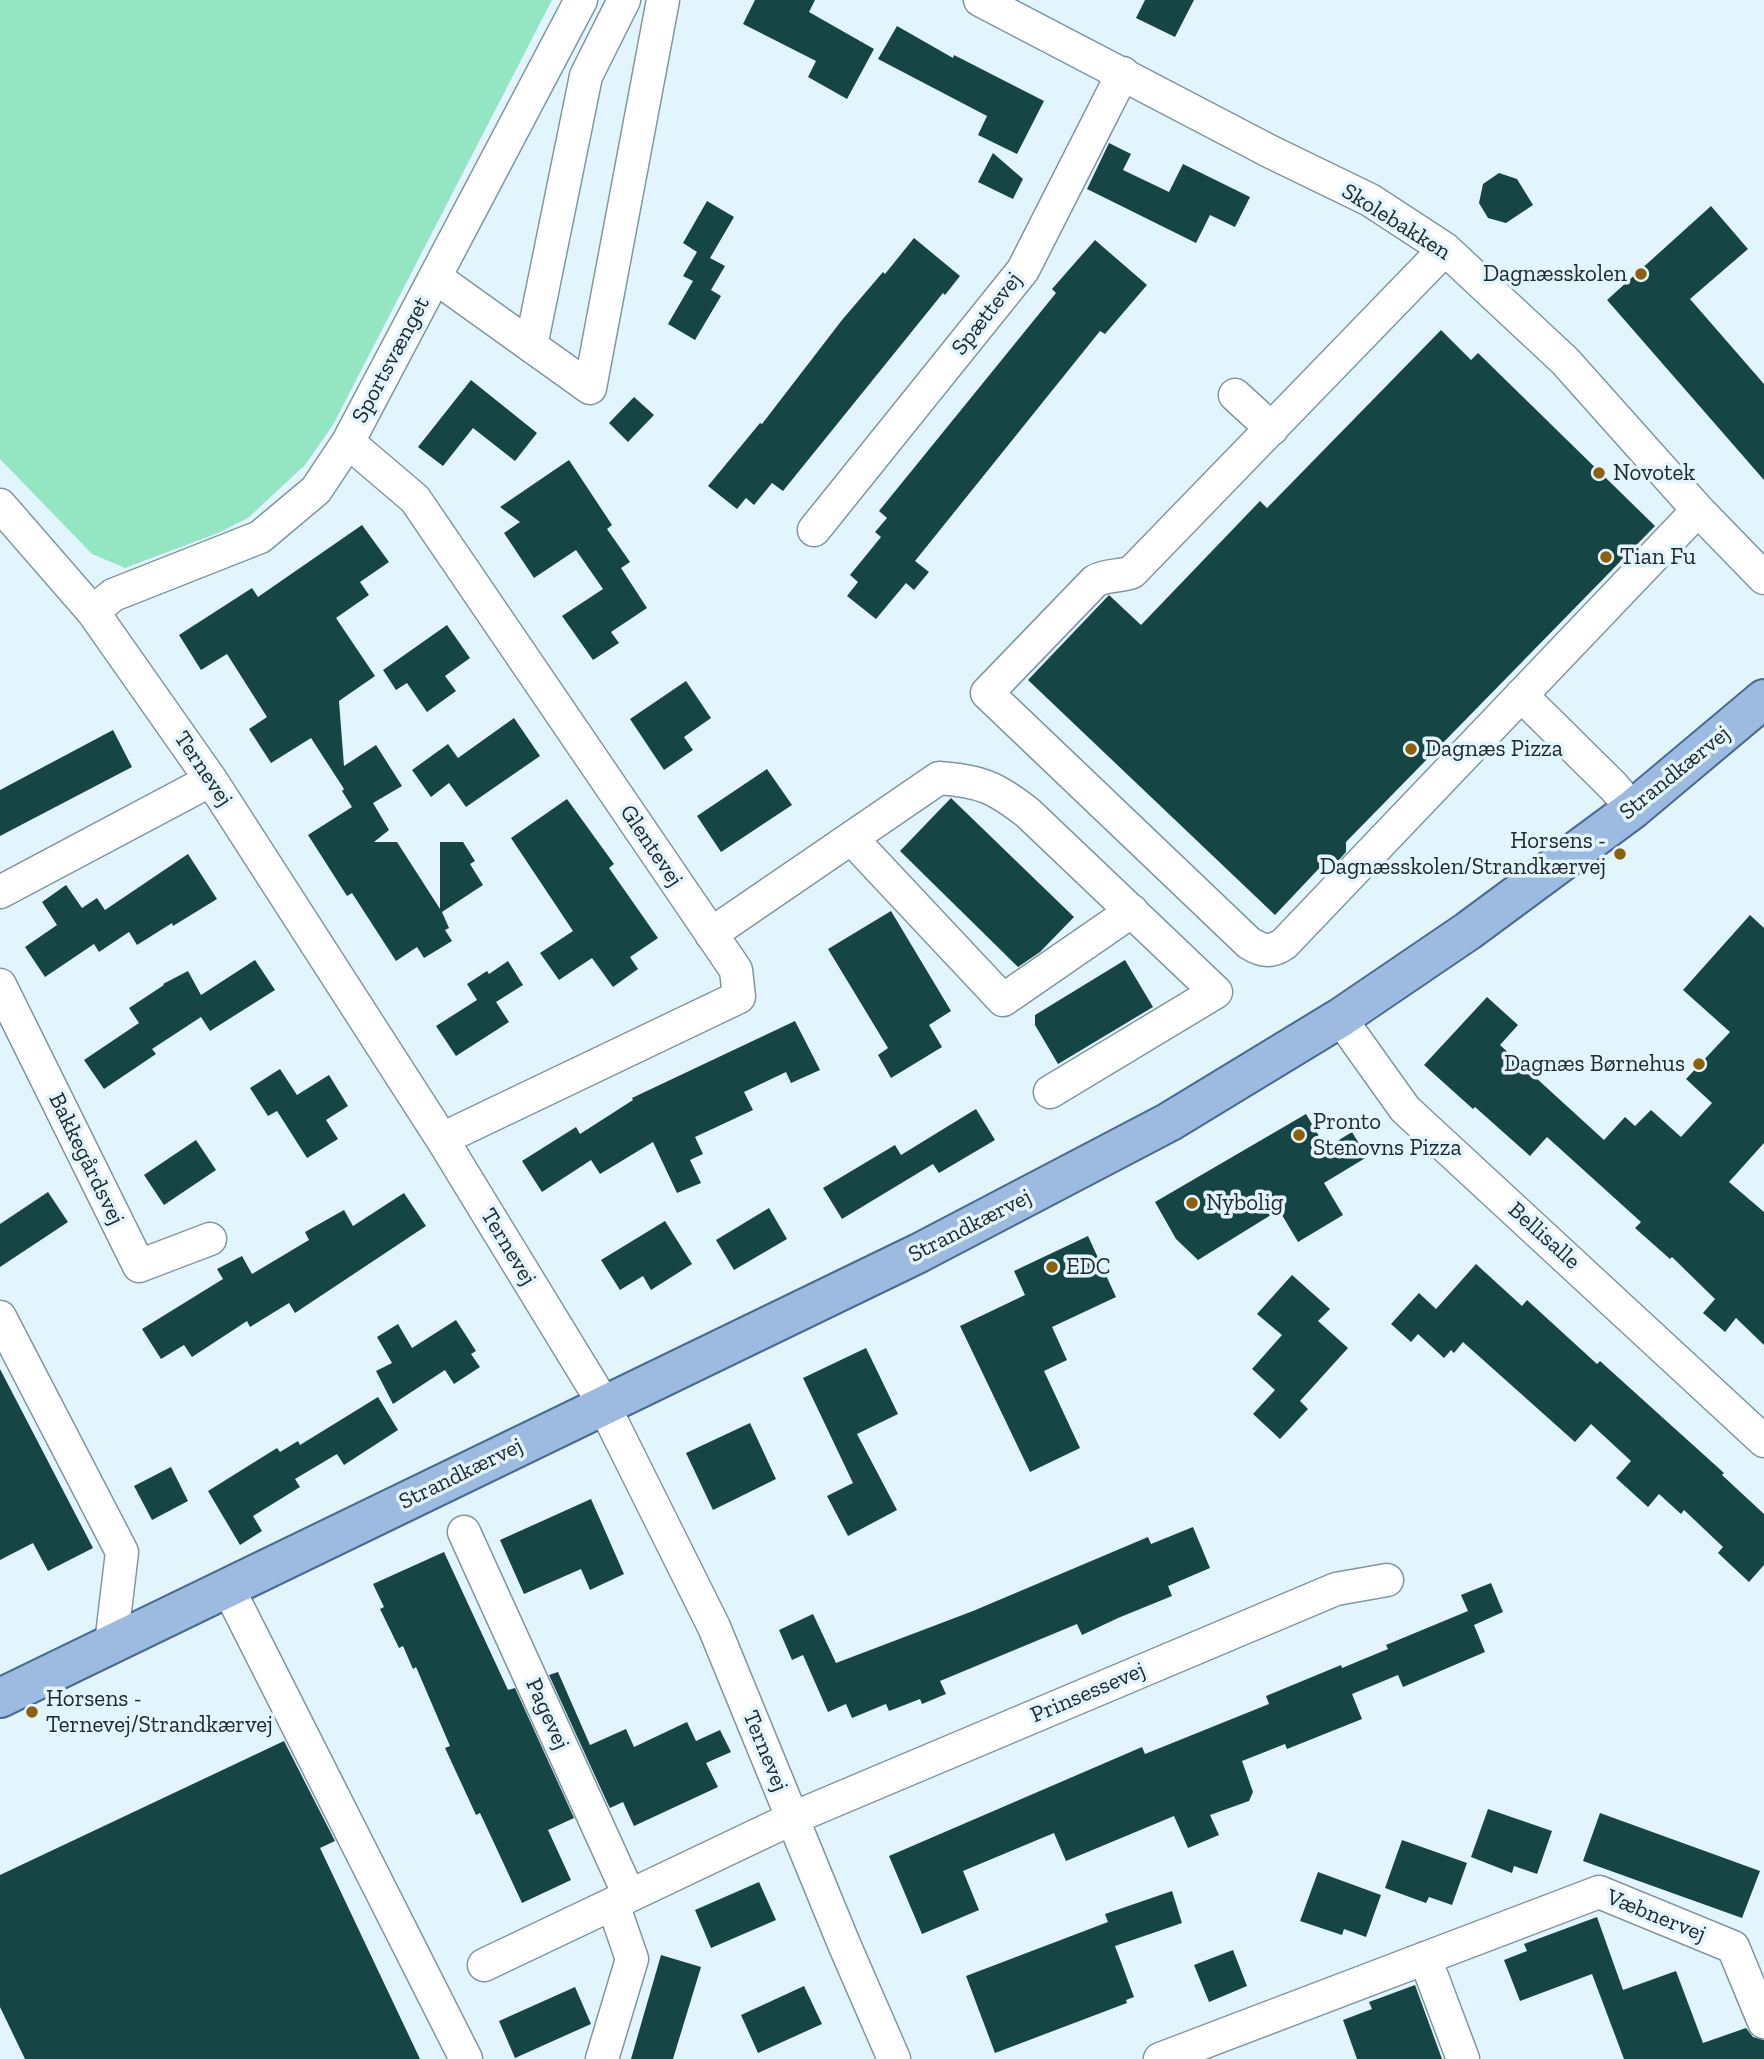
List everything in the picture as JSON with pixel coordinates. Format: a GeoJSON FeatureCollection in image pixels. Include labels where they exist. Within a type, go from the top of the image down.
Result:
{"type":"FeatureCollection","features":[{"type":"Feature","properties":{"kind":"main road","name":"Strandkærvej"},"geometry":{"type":"LineString","coordinates":[[0,1698],[919,1253],[1169,1122],[1340,1018],[1468,931],[1633,809],[1764,699]]}},
{"type":"Feature","properties":{"kind":"street","name":"Sportsvænget"},"geometry":{"type":"LineString","coordinates":[[93,612],[113,595],[260,537],[316,490],[348,442],[581,0]]}},
{"type":"Feature","properties":{"kind":"street"},"geometry":{"type":"LineString","coordinates":[[531,346],[586,76],[624,0]]}},
{"type":"Feature","properties":{"kind":"street"},"geometry":{"type":"LineString","coordinates":[[435,277],[590,388],[663,0]]}},
{"type":"Feature","properties":{"kind":"street","name":"Skolebakken"},"geometry":{"type":"LineString","coordinates":[[980,0],[1271,152],[1370,200],[1445,249],[1565,360],[1698,510],[1764,578]]}},
{"type":"Feature","properties":{"kind":"street","name":"Spættevej"},"geometry":{"type":"LineString","coordinates":[[814,530],[1023,270],[1123,73]]}},
{"type":"Feature","properties":{"kind":"street"},"geometry":{"type":"LineString","coordinates":[[1445,249],[1132,572],[1102,577],[1095,581],[987,693],[1249,943],[1267,951],[1275,949],[1284,944],[1698,510]]}},
{"type":"Feature","properties":{"kind":"street"},"geometry":{"type":"LineString","coordinates":[[1235,395],[1272,429]]}},
{"type":"Feature","properties":{"kind":"street","name":"Glentevej"},"geometry":{"type":"LineString","coordinates":[[348,442],[415,499],[736,970],[739,997],[442,1139]]}},
{"type":"Feature","properties":{"kind":"street","name":"Ternevej"},"geometry":{"type":"LineString","coordinates":[[0,505],[93,612],[211,780],[442,1139],[603,1405],[714,1627],[894,2059]]}},
{"type":"Feature","properties":{"kind":"street"},"geometry":{"type":"LineString","coordinates":[[1521,695],[1614,786],[1633,809]]}},
{"type":"Feature","properties":{"kind":"street"},"geometry":{"type":"LineString","coordinates":[[711,934],[939,778],[972,780],[1002,792],[1028,813],[1216,992],[1050,1091]]}},
{"type":"Feature","properties":{"kind":"street"},"geometry":{"type":"LineString","coordinates":[[0,892],[211,780]]}},
{"type":"Feature","properties":{"kind":"street"},"geometry":{"type":"LineString","coordinates":[[851,838],[1003,1000],[1132,911]]}},
{"type":"Feature","properties":{"kind":"street","name":"Bakkegårdsvej"},"geometry":{"type":"LineString","coordinates":[[0,985],[139,1266],[210,1239]]}},
{"type":"Feature","properties":{"kind":"street","name":"Bellisalle"},"geometry":{"type":"LineString","coordinates":[[1340,1018],[1405,1109],[1764,1440]]}},
{"type":"Feature","properties":{"kind":"street"},"geometry":{"type":"LineString","coordinates":[[0,1317],[122,1552],[111,1644]]}},
{"type":"Feature","properties":{"kind":"street","name":"Pagevej"},"geometry":{"type":"LineString","coordinates":[[464,1532],[621,1899],[632,1959],[602,2059]]}},
{"type":"Feature","properties":{"kind":"street","name":"Prinsessevej"},"geometry":{"type":"LineString","coordinates":[[793,1818],[1336,1589],[1387,1580]]}},
{"type":"Feature","properties":{"kind":"street"},"geometry":{"type":"LineString","coordinates":[[228,1588],[466,2059]]}},
{"type":"Feature","properties":{"kind":"street"},"geometry":{"type":"LineString","coordinates":[[484,1965],[793,1818]]}},
{"type":"Feature","properties":{"kind":"street","name":"Væbnervej"},"geometry":{"type":"LineString","coordinates":[[1160,2059],[1599,1892],[1733,1947],[1764,2022]]}},
{"type":"Feature","properties":{"kind":"street"},"geometry":{"type":"LineString","coordinates":[[1425,1958],[1462,2059]]}},
{"type":"Feature","properties":{"kind":"green space"},"geometry":{"type":"Polygon","coordinates":[[[0,0],[552,0],[333,425],[305,465],[248,518],[218,533],[125,568],[92,554],[0,459],[0,0]]]}},
{"type":"Feature","properties":{"kind":"building"},"geometry":{"type":"Polygon","coordinates":[[[755,0],[815,0],[809,12],[874,49],[847,99],[808,77],[816,61],[743,24],[755,0]]]}},
{"type":"Feature","properties":{"kind":"building"},"geometry":{"type":"Polygon","coordinates":[[[1145,0],[1194,0],[1175,37],[1136,18],[1145,0]]]}},
{"type":"Feature","properties":{"kind":"building"},"geometry":{"type":"Polygon","coordinates":[[[897,26],[953,58],[954,55],[1044,101],[1017,154],[978,135],[987,116],[878,59],[897,26]]]}},
{"type":"Feature","properties":{"kind":"building"},"geometry":{"type":"Polygon","coordinates":[[[1109,143],[1131,154],[1123,170],[1169,192],[1183,164],[1250,197],[1235,227],[1210,215],[1196,243],[1087,189],[1109,143]]]}},
{"type":"Feature","properties":{"kind":"building"},"geometry":{"type":"Polygon","coordinates":[[[993,153],[1023,179],[1013,199],[978,182],[993,153]]]}},
{"type":"Feature","properties":{"kind":"building"},"geometry":{"type":"Polygon","coordinates":[[[1499,173],[1517,179],[1533,205],[1506,223],[1488,218],[1479,203],[1483,184],[1499,173]]]}},
{"type":"Feature","properties":{"kind":"building"},"geometry":{"type":"Polygon","coordinates":[[[707,201],[734,217],[710,258],[725,266],[711,290],[721,296],[695,340],[668,324],[693,281],[683,276],[697,252],[683,243],[707,201]]]}},
{"type":"Feature","properties":{"kind":"building"},"geometry":{"type":"Polygon","coordinates":[[[1711,206],[1748,249],[1690,299],[1764,384],[1764,480],[1607,300],[1711,206]]]}},
{"type":"Feature","properties":{"kind":"building"},"geometry":{"type":"Polygon","coordinates":[[[914,238],[960,276],[945,295],[943,293],[783,491],[772,483],[754,505],[746,498],[737,509],[708,486],[760,423],[762,424],[842,320],[914,238]]]}},
{"type":"Feature","properties":{"kind":"building"},"geometry":{"type":"Polygon","coordinates":[[[1095,240],[1147,285],[1105,334],[1100,331],[915,561],[929,572],[914,590],[906,583],[876,619],[847,596],[858,582],[850,575],[881,537],[875,532],[887,518],[879,511],[1056,293],[1052,289],[1095,240]]]}},
{"type":"Feature","properties":{"kind":"building"},"geometry":{"type":"Polygon","coordinates":[[[1441,330],[1471,360],[1478,353],[1655,526],[1346,842],[1346,852],[1339,860],[1327,860],[1275,915],[1028,680],[1109,595],[1141,625],[1260,501],[1267,508],[1441,330]]]}},
{"type":"Feature","properties":{"kind":"building"},"geometry":{"type":"Polygon","coordinates":[[[471,380],[537,433],[515,461],[473,428],[443,466],[418,447],[471,380]]]}},
{"type":"Feature","properties":{"kind":"building"},"geometry":{"type":"Polygon","coordinates":[[[634,397],[654,415],[628,442],[609,423],[634,397]]]}},
{"type":"Feature","properties":{"kind":"building"},"geometry":{"type":"Polygon","coordinates":[[[569,460],[612,525],[607,529],[630,562],[621,568],[647,608],[611,632],[619,643],[593,660],[562,616],[603,589],[576,550],[534,578],[504,533],[520,522],[500,507],[569,460]]]}},
{"type":"Feature","properties":{"kind":"building"},"geometry":{"type":"Polygon","coordinates":[[[362,525],[389,562],[360,582],[369,595],[336,618],[375,676],[339,701],[344,766],[376,745],[402,786],[373,803],[389,830],[374,842],[397,842],[440,909],[440,842],[463,842],[475,861],[470,864],[483,885],[442,912],[449,928],[445,930],[452,941],[424,958],[417,947],[396,961],[352,893],[347,896],[308,835],[352,807],[342,791],[344,789],[311,738],[271,763],[249,729],[267,717],[227,654],[201,670],[179,635],[252,588],[258,597],[362,525]]]}},
{"type":"Feature","properties":{"kind":"building"},"geometry":{"type":"Polygon","coordinates":[[[447,625],[470,658],[445,676],[456,691],[427,712],[407,683],[396,690],[383,670],[447,625]]]}},
{"type":"Feature","properties":{"kind":"building"},"geometry":{"type":"Polygon","coordinates":[[[686,681],[711,718],[684,737],[693,750],[664,770],[630,719],[686,681]]]}},
{"type":"Feature","properties":{"kind":"building"},"geometry":{"type":"Polygon","coordinates":[[[514,718],[540,756],[466,807],[449,783],[431,797],[412,770],[448,744],[458,758],[514,718]]]}},
{"type":"Feature","properties":{"kind":"building"},"geometry":{"type":"Polygon","coordinates":[[[113,730],[132,767],[0,836],[0,790],[113,730]]]}},
{"type":"Feature","properties":{"kind":"building"},"geometry":{"type":"Polygon","coordinates":[[[767,769],[792,805],[721,852],[697,816],[767,769]]]}},
{"type":"Feature","properties":{"kind":"building"},"geometry":{"type":"Polygon","coordinates":[[[951,798],[1074,917],[1040,952],[1018,967],[900,851],[951,798]]]}},
{"type":"Feature","properties":{"kind":"building"},"geometry":{"type":"Polygon","coordinates":[[[567,799],[614,864],[609,868],[658,938],[630,957],[638,969],[613,987],[592,958],[559,980],[540,953],[573,931],[511,838],[567,799]]]}},
{"type":"Feature","properties":{"kind":"building"},"geometry":{"type":"Polygon","coordinates":[[[188,854],[217,899],[137,945],[129,932],[99,952],[94,944],[45,977],[25,947],[57,925],[42,902],[66,885],[82,908],[97,898],[105,910],[188,854]]]}},
{"type":"Feature","properties":{"kind":"building"},"geometry":{"type":"Polygon","coordinates":[[[891,911],[951,1011],[929,1025],[942,1047],[891,1078],[878,1055],[888,1048],[828,949],[891,911]]]}},
{"type":"Feature","properties":{"kind":"building"},"geometry":{"type":"Polygon","coordinates":[[[1750,915],[1764,928],[1764,1143],[1729,1182],[1764,1212],[1764,1345],[1736,1318],[1725,1332],[1703,1313],[1715,1299],[1672,1257],[1670,1259],[1635,1228],[1641,1222],[1547,1137],[1530,1156],[1424,1065],[1487,997],[1518,1025],[1500,1045],[1604,1140],[1625,1117],[1635,1126],[1651,1110],[1681,1137],[1712,1103],[1686,1079],[1730,1032],[1683,990],[1750,915]]]}},
{"type":"Feature","properties":{"kind":"building"},"geometry":{"type":"Polygon","coordinates":[[[255,960],[275,990],[210,1031],[201,1017],[152,1049],[156,1054],[104,1089],[84,1060],[139,1023],[129,1008],[163,984],[188,971],[201,995],[255,960]]]}},
{"type":"Feature","properties":{"kind":"building"},"geometry":{"type":"Polygon","coordinates":[[[1125,960],[1153,1007],[1058,1064],[1035,1025],[1035,1015],[1125,960]]]}},
{"type":"Feature","properties":{"kind":"building"},"geometry":{"type":"Polygon","coordinates":[[[508,961],[523,985],[496,1002],[509,1022],[456,1056],[436,1026],[477,1000],[467,984],[508,961]]]}},
{"type":"Feature","properties":{"kind":"building"},"geometry":{"type":"Polygon","coordinates":[[[795,1021],[820,1070],[791,1083],[786,1072],[744,1092],[753,1110],[695,1137],[703,1154],[690,1160],[701,1183],[677,1193],[653,1142],[600,1174],[591,1160],[542,1192],[522,1161],[576,1127],[580,1134],[633,1100],[632,1098],[795,1021]]]}},
{"type":"Feature","properties":{"kind":"building"},"geometry":{"type":"Polygon","coordinates":[[[280,1069],[297,1095],[329,1075],[348,1106],[326,1120],[338,1139],[307,1158],[277,1111],[268,1116],[250,1088],[280,1069]]]}},
{"type":"Feature","properties":{"kind":"building"},"geometry":{"type":"Polygon","coordinates":[[[976,1109],[995,1140],[939,1173],[933,1164],[842,1219],[823,1188],[895,1145],[901,1155],[976,1109]]]}},
{"type":"Feature","properties":{"kind":"building"},"geometry":{"type":"Polygon","coordinates":[[[1306,1114],[1326,1148],[1352,1132],[1367,1157],[1324,1183],[1343,1215],[1298,1242],[1279,1210],[1198,1260],[1176,1239],[1155,1202],[1306,1114]]]}},
{"type":"Feature","properties":{"kind":"building"},"geometry":{"type":"Polygon","coordinates":[[[196,1140],[216,1170],[164,1205],[144,1175],[196,1140]]]}},
{"type":"Feature","properties":{"kind":"building"},"geometry":{"type":"Polygon","coordinates":[[[48,1192],[68,1222],[0,1267],[0,1224],[48,1192]]]}},
{"type":"Feature","properties":{"kind":"building"},"geometry":{"type":"Polygon","coordinates":[[[404,1193],[426,1226],[295,1313],[289,1303],[250,1327],[247,1321],[192,1357],[184,1345],[161,1359],[142,1329],[223,1279],[217,1269],[242,1256],[252,1274],[309,1240],[305,1232],[344,1210],[353,1226],[404,1193]]]}},
{"type":"Feature","properties":{"kind":"building"},"geometry":{"type":"Polygon","coordinates":[[[769,1208],[787,1239],[734,1270],[716,1240],[769,1208]]]}},
{"type":"Feature","properties":{"kind":"building"},"geometry":{"type":"Polygon","coordinates":[[[665,1221],[692,1264],[651,1290],[643,1276],[620,1290],[601,1260],[665,1221]]]}},
{"type":"Feature","properties":{"kind":"building"},"geometry":{"type":"Polygon","coordinates":[[[1088,1236],[1116,1297],[1052,1327],[1067,1360],[1044,1371],[1080,1448],[1030,1472],[960,1326],[1025,1295],[1014,1271],[1088,1236]]]}},
{"type":"Feature","properties":{"kind":"building"},"geometry":{"type":"Polygon","coordinates":[[[1476,1264],[1522,1306],[1527,1300],[1597,1364],[1600,1361],[1724,1473],[1722,1475],[1764,1514],[1764,1565],[1749,1582],[1718,1553],[1723,1547],[1684,1510],[1681,1514],[1659,1494],[1648,1507],[1616,1478],[1631,1461],[1591,1424],[1575,1442],[1463,1342],[1454,1353],[1451,1350],[1444,1358],[1418,1334],[1411,1342],[1391,1324],[1419,1293],[1436,1309],[1476,1264]]]}},
{"type":"Feature","properties":{"kind":"building"},"geometry":{"type":"Polygon","coordinates":[[[1292,1275],[1330,1309],[1318,1321],[1348,1348],[1300,1401],[1308,1409],[1280,1439],[1253,1414],[1275,1390],[1252,1369],[1282,1335],[1257,1314],[1292,1275]]]}},
{"type":"Feature","properties":{"kind":"building"},"geometry":{"type":"Polygon","coordinates":[[[456,1320],[476,1351],[471,1354],[480,1367],[454,1384],[445,1370],[393,1404],[376,1371],[392,1363],[377,1337],[398,1324],[412,1348],[456,1320]]]}},
{"type":"Feature","properties":{"kind":"building"},"geometry":{"type":"Polygon","coordinates":[[[866,1348],[898,1414],[857,1434],[897,1510],[848,1536],[827,1496],[853,1483],[803,1378],[866,1348]]]}},
{"type":"Feature","properties":{"kind":"building"},"geometry":{"type":"Polygon","coordinates":[[[0,1369],[93,1548],[48,1571],[33,1543],[0,1560],[0,1369]]]}},
{"type":"Feature","properties":{"kind":"building"},"geometry":{"type":"Polygon","coordinates":[[[378,1397],[398,1430],[344,1465],[337,1454],[295,1479],[300,1487],[253,1516],[262,1531],[240,1545],[208,1491],[277,1448],[280,1452],[298,1441],[300,1445],[378,1397]]]}},
{"type":"Feature","properties":{"kind":"building"},"geometry":{"type":"Polygon","coordinates":[[[750,1423],[776,1479],[713,1510],[686,1453],[750,1423]]]}},
{"type":"Feature","properties":{"kind":"building"},"geometry":{"type":"Polygon","coordinates":[[[171,1467],[188,1501],[152,1520],[134,1486],[171,1467]]]}},
{"type":"Feature","properties":{"kind":"building"},"geometry":{"type":"Polygon","coordinates":[[[591,1499],[624,1574],[590,1590],[581,1569],[524,1594],[500,1540],[591,1499]]]}},
{"type":"Feature","properties":{"kind":"building"},"geometry":{"type":"Polygon","coordinates":[[[1193,1527],[1210,1568],[1168,1586],[1172,1596],[1082,1635],[1077,1624],[940,1681],[946,1694],[922,1704],[920,1699],[889,1711],[886,1704],[852,1718],[846,1704],[828,1712],[803,1655],[792,1660],[779,1630],[813,1614],[836,1663],[973,1611],[1148,1537],[1151,1544],[1193,1527]]]}},
{"type":"Feature","properties":{"kind":"building"},"geometry":{"type":"Polygon","coordinates":[[[444,1552],[508,1690],[515,1688],[574,1818],[548,1830],[571,1880],[522,1903],[480,1813],[476,1815],[445,1748],[450,1746],[416,1667],[413,1669],[403,1646],[399,1648],[380,1609],[384,1607],[373,1584],[444,1552]]]}},
{"type":"Feature","properties":{"kind":"building"},"geometry":{"type":"Polygon","coordinates":[[[1491,1583],[1503,1612],[1474,1625],[1485,1652],[1403,1687],[1398,1675],[1352,1694],[1362,1719],[1287,1749],[1285,1744],[1242,1761],[1253,1792],[1249,1801],[1210,1815],[1219,1835],[1188,1848],[1174,1816],[1066,1861],[1054,1833],[963,1871],[979,1910],[922,1934],[889,1856],[1142,1747],[1145,1754],[1269,1704],[1266,1696],[1388,1649],[1386,1645],[1468,1611],[1461,1595],[1491,1583]]]}},
{"type":"Feature","properties":{"kind":"building"},"geometry":{"type":"Polygon","coordinates":[[[558,1672],[590,1745],[626,1729],[634,1747],[687,1722],[696,1741],[720,1730],[731,1752],[706,1763],[718,1787],[634,1826],[623,1802],[610,1808],[607,1802],[549,1675],[558,1672]]]}},
{"type":"Feature","properties":{"kind":"building"},"geometry":{"type":"Polygon","coordinates":[[[284,1741],[335,1841],[320,1848],[420,2059],[25,2059],[0,2007],[0,1875],[284,1741]]]}},
{"type":"Feature","properties":{"kind":"building"},"geometry":{"type":"Polygon","coordinates":[[[1488,1809],[1552,1831],[1537,1874],[1514,1866],[1512,1873],[1471,1857],[1488,1809]]]}},
{"type":"Feature","properties":{"kind":"building"},"geometry":{"type":"Polygon","coordinates":[[[1600,1813],[1760,1871],[1742,1918],[1583,1861],[1600,1813]]]}},
{"type":"Feature","properties":{"kind":"building"},"geometry":{"type":"Polygon","coordinates":[[[1402,1840],[1467,1863],[1452,1905],[1429,1897],[1426,1903],[1385,1888],[1402,1840]]]}},
{"type":"Feature","properties":{"kind":"building"},"geometry":{"type":"Polygon","coordinates":[[[1318,1872],[1381,1895],[1366,1937],[1344,1929],[1342,1935],[1300,1921],[1318,1872]]]}},
{"type":"Feature","properties":{"kind":"building"},"geometry":{"type":"Polygon","coordinates":[[[759,1882],[776,1920],[711,1948],[695,1910],[759,1882]]]}},
{"type":"Feature","properties":{"kind":"building"},"geometry":{"type":"Polygon","coordinates":[[[1172,1891],[1182,1923],[1115,1946],[1134,1997],[1126,2000],[1127,2003],[995,2053],[966,1976],[1108,1922],[1105,1914],[1172,1891]]]}},
{"type":"Feature","properties":{"kind":"building"},"geometry":{"type":"Polygon","coordinates":[[[1597,1917],[1623,1990],[1676,1971],[1703,2043],[1746,2028],[1753,2037],[1764,2040],[1764,2059],[1624,2059],[1592,1974],[1520,2001],[1504,1960],[1527,1951],[1524,1944],[1597,1917]]]}},
{"type":"Feature","properties":{"kind":"building"},"geometry":{"type":"Polygon","coordinates":[[[1233,1950],[1247,1986],[1209,2002],[1194,1965],[1233,1950]]]}},
{"type":"Feature","properties":{"kind":"building"},"geometry":{"type":"Polygon","coordinates":[[[661,1955],[701,1967],[673,2059],[631,2059],[661,1955]]]}},
{"type":"Feature","properties":{"kind":"building"},"geometry":{"type":"Polygon","coordinates":[[[1415,1985],[1442,2059],[1357,2059],[1343,2020],[1372,2009],[1369,2002],[1415,1985]]]}},
{"type":"Feature","properties":{"kind":"building"},"geometry":{"type":"Polygon","coordinates":[[[804,1986],[822,2024],[758,2053],[741,2015],[804,1986]]]}},
{"type":"Feature","properties":{"kind":"building"},"geometry":{"type":"Polygon","coordinates":[[[575,1987],[591,2024],[515,2058],[499,2021],[575,1987]]]}},
{"type":"Feature","properties":{"kind":"place","name":"Dagnæsskolen"},"geometry":{"type":"Point","coordinates":[1641,274]}},
{"type":"Feature","properties":{"kind":"place","name":"Novotek"},"geometry":{"type":"Point","coordinates":[1599,473]}},
{"type":"Feature","properties":{"kind":"place","name":"Tian Fu"},"geometry":{"type":"Point","coordinates":[1606,557]}},
{"type":"Feature","properties":{"kind":"place","name":"Dagnæs Pizza"},"geometry":{"type":"Point","coordinates":[1411,749]}},
{"type":"Feature","properties":{"kind":"place","name":"Horsens - Dagnæsskolen/Strandkærvej"},"geometry":{"type":"Point","coordinates":[1620,854]}},
{"type":"Feature","properties":{"kind":"place","name":"Dagnæs Børnehus"},"geometry":{"type":"Point","coordinates":[1699,1064]}},
{"type":"Feature","properties":{"kind":"place","name":"Pronto Stenovns Pizza"},"geometry":{"type":"Point","coordinates":[1299,1135]}},
{"type":"Feature","properties":{"kind":"place","name":"Nybolig"},"geometry":{"type":"Point","coordinates":[1192,1203]}},
{"type":"Feature","properties":{"kind":"place","name":"EDC"},"geometry":{"type":"Point","coordinates":[1052,1267]}},
{"type":"Feature","properties":{"kind":"place","name":"Horsens - Ternevej/Strandkærvej"},"geometry":{"type":"Point","coordinates":[32,1712]}}]}
